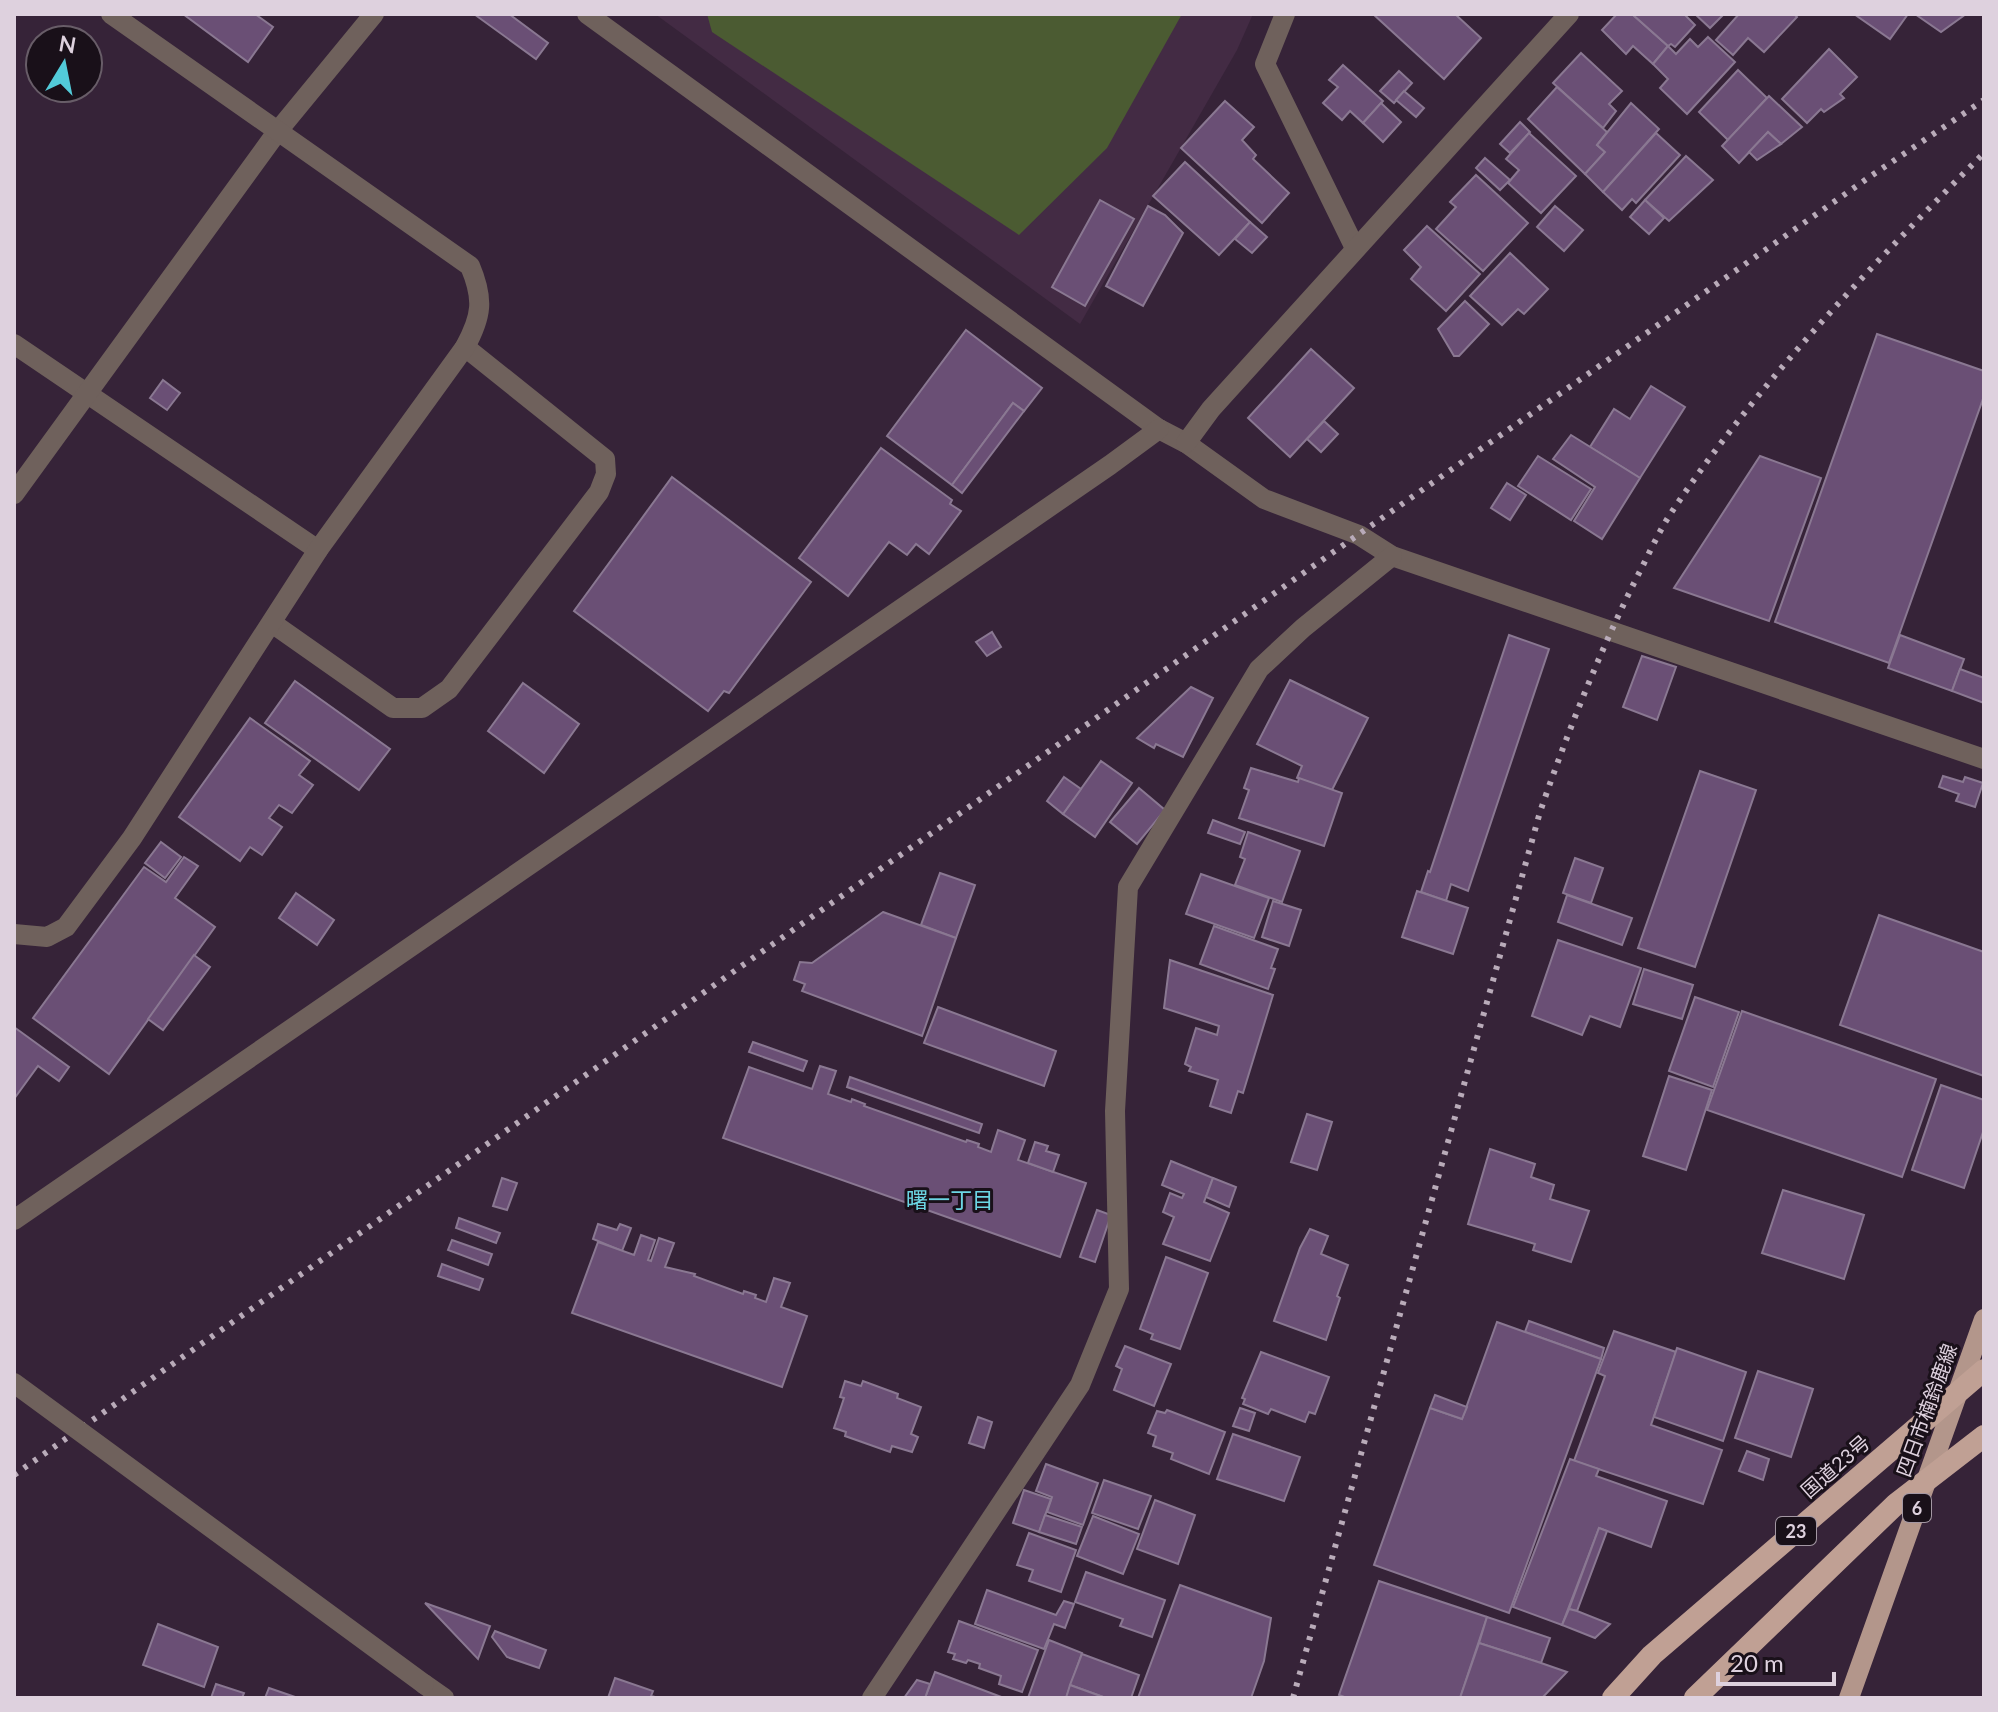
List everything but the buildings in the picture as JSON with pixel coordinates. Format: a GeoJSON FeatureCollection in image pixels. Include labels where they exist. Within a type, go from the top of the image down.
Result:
{"type":"FeatureCollection","features":[{"type":"Feature","properties":{"kind":"highway","name":"国道23号"},"geometry":{"type":"LineString","coordinates":[[1613,1698],[1652,1655],[1984,1370]]}},
{"type":"Feature","properties":{"kind":"highway","name":"23"},"geometry":{"type":"LineString","coordinates":[[1695,1698],[1896,1504],[1984,1436]]}},
{"type":"Feature","properties":{"kind":"main road","name":"四日市楠鈴鹿線"},"geometry":{"type":"LineString","coordinates":[[1849,1698],[1984,1319]]}},
{"type":"Feature","properties":{"kind":"street"},"geometry":{"type":"LineString","coordinates":[[14,934],[47,937],[66,927],[132,838],[318,550],[465,347],[479,321],[480,288],[470,266],[111,14]]}},
{"type":"Feature","properties":{"kind":"street"},"geometry":{"type":"LineString","coordinates":[[14,494],[277,132],[374,14]]}},
{"type":"Feature","properties":{"kind":"street"},"geometry":{"type":"LineString","coordinates":[[587,14],[1159,429],[1186,443],[1264,499],[1359,535],[1392,556],[1984,759]]}},
{"type":"Feature","properties":{"kind":"street"},"geometry":{"type":"LineString","coordinates":[[1285,14],[1265,64],[1355,248]]}},
{"type":"Feature","properties":{"kind":"street"},"geometry":{"type":"LineString","coordinates":[[1186,443],[1211,409],[1569,14]]}},
{"type":"Feature","properties":{"kind":"street"},"geometry":{"type":"LineString","coordinates":[[14,344],[318,550]]}},
{"type":"Feature","properties":{"kind":"street"},"geometry":{"type":"LineString","coordinates":[[272,623],[393,708],[422,708],[449,689],[599,492],[606,474],[605,459],[465,347]]}},
{"type":"Feature","properties":{"kind":"street"},"geometry":{"type":"LineString","coordinates":[[14,1220],[1159,429]]}},
{"type":"Feature","properties":{"kind":"street"},"geometry":{"type":"LineString","coordinates":[[872,1698],[1080,1385],[1119,1289],[1115,1111],[1128,887],[1259,669],[1303,628],[1392,556]]}},
{"type":"Feature","properties":{"kind":"street"},"geometry":{"type":"LineString","coordinates":[[14,1383],[444,1698]]}},
{"type":"Feature","properties":{"kind":"shaded area"},"geometry":{"type":"Polygon","coordinates":[[[655,14],[1253,14],[1237,50],[1080,324],[655,14]]]}},
{"type":"Feature","properties":{"kind":"green space"},"geometry":{"type":"Polygon","coordinates":[[[707,14],[1182,14],[1107,148],[1019,235],[712,32],[707,14]]]}},
{"type":"Feature","properties":{"kind":"railway"},"geometry":{"type":"LineString","coordinates":[[14,1475],[1984,100]]}},
{"type":"Feature","properties":{"kind":"railway"},"geometry":{"type":"LineString","coordinates":[[1293,1698],[1540,812],[1610,634],[1666,521],[1705,464],[1818,326],[1984,153]]}},
{"type":"Feature","properties":{"kind":"district","name":"曙一丁目"},"geometry":{"type":"Point","coordinates":[950,1199]}}]}
